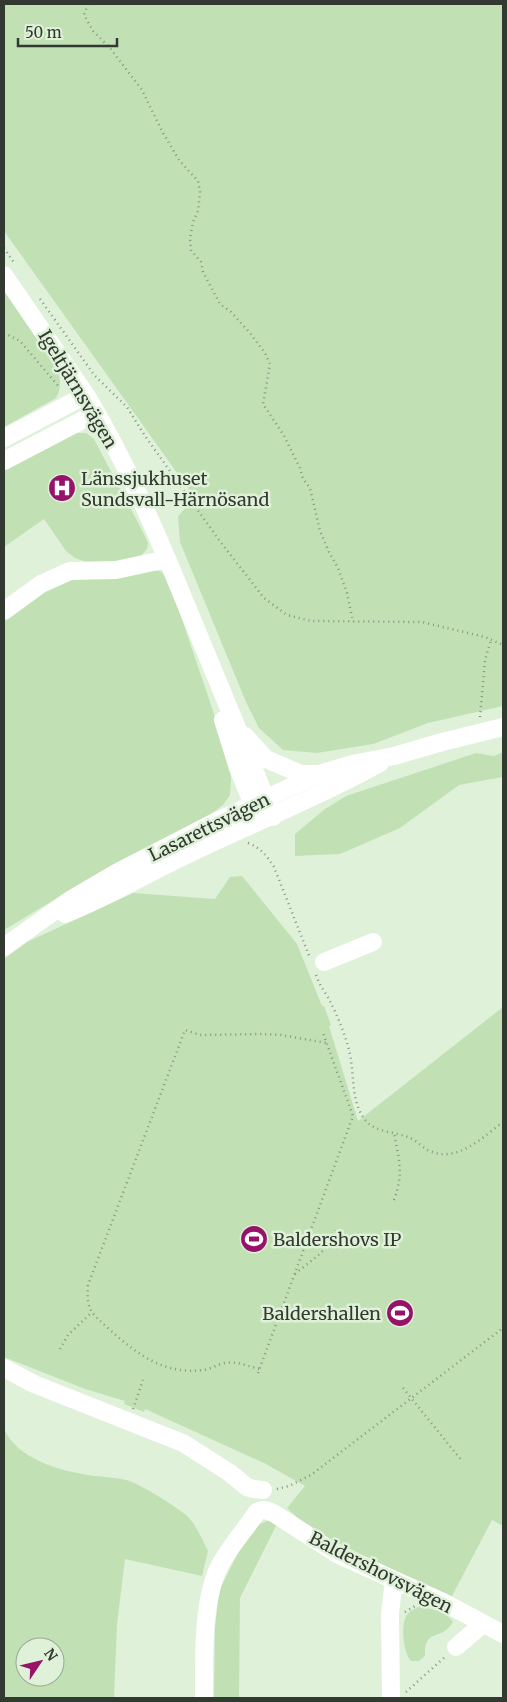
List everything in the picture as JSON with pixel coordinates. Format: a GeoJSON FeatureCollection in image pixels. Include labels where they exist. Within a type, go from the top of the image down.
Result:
{"type":"FeatureCollection","features":[{"type":"Feature","properties":{"kind":"street","name":"Igeltjärnsvägen"},"geometry":{"type":"LineString","coordinates":[[12,273],[96,412],[167,559],[229,705],[259,802]]}},
{"type":"Feature","properties":{"kind":"street"},"geometry":{"type":"LineString","coordinates":[[4,438],[86,395]]}},
{"type":"Feature","properties":{"kind":"street"},"geometry":{"type":"LineString","coordinates":[[4,461],[96,412]]}},
{"type":"Feature","properties":{"kind":"street"},"geometry":{"type":"LineString","coordinates":[[4,611],[41,584],[70,571],[116,570],[167,559]]}},
{"type":"Feature","properties":{"kind":"street","name":"Igeltjärnsvägen"},"geometry":{"type":"LineString","coordinates":[[192,619],[238,768],[267,819]]}},
{"type":"Feature","properties":{"kind":"street","name":"Igeltjärnsvägen"},"geometry":{"type":"LineString","coordinates":[[235,723],[266,759],[301,774],[318,774]]}},
{"type":"Feature","properties":{"kind":"street","name":"Lasarettsvägen"},"geometry":{"type":"LineString","coordinates":[[4,947],[70,900],[116,873],[215,822],[318,774],[503,727]]}},
{"type":"Feature","properties":{"kind":"street","name":"Lasarettsvägen"},"geometry":{"type":"LineString","coordinates":[[37,925],[76,910],[175,860],[267,819],[394,756]]}},
{"type":"Feature","properties":{"kind":"street","name":"Igeltjärnsvägen"},"geometry":{"type":"LineString","coordinates":[[215,822],[227,811],[234,801],[237,789],[238,768]]}},
{"type":"Feature","properties":{"kind":"street"},"geometry":{"type":"LineString","coordinates":[[317,965],[373,942]]}},
{"type":"Feature","properties":{"kind":"street"},"geometry":{"type":"LineString","coordinates":[[4,1368],[34,1384],[183,1443],[230,1473],[247,1487],[254,1490],[263,1490]]}},
{"type":"Feature","properties":{"kind":"street","name":"Baldershovsvägen"},"geometry":{"type":"LineString","coordinates":[[204,1698],[206,1630],[211,1588],[218,1567],[230,1547],[260,1510],[269,1511],[337,1554],[445,1603],[503,1634]]}},
{"type":"Feature","properties":{"kind":"street"},"geometry":{"type":"LineString","coordinates":[[394,1581],[390,1613],[397,1697]]}},
{"type":"Feature","properties":{"kind":"street"},"geometry":{"type":"LineString","coordinates":[[456,1646],[483,1624]]}},
{"type":"Feature","properties":{"kind":"path"},"geometry":{"type":"LineString","coordinates":[[88,4],[84,15],[93,31],[110,48],[142,90],[163,133],[179,160],[198,181],[200,192],[198,210],[193,222],[190,238],[192,250],[201,262],[203,272],[220,304],[231,312],[259,343],[270,364],[263,404],[284,434],[304,479],[310,488],[320,531],[338,568],[347,593],[353,622]]}},
{"type":"Feature","properties":{"kind":"path"},"geometry":{"type":"LineString","coordinates":[[4,248],[12,273]]}},
{"type":"Feature","properties":{"kind":"path"},"geometry":{"type":"LineString","coordinates":[[38,295],[95,376],[127,407],[145,436],[219,540],[264,598],[287,615],[311,621],[422,622],[485,637],[503,645]]}},
{"type":"Feature","properties":{"kind":"path"},"geometry":{"type":"LineString","coordinates":[[4,333],[20,341],[60,388]]}},
{"type":"Feature","properties":{"kind":"path"},"geometry":{"type":"LineString","coordinates":[[479,732],[482,679],[491,640]]}},
{"type":"Feature","properties":{"kind":"path"},"geometry":{"type":"LineString","coordinates":[[242,842],[257,847],[267,856],[274,867],[317,965],[319,982],[329,1000],[344,1036],[351,1058],[354,1092],[359,1110],[367,1122],[376,1128],[412,1139],[432,1152],[448,1154],[465,1149],[503,1122]]}},
{"type":"Feature","properties":{"kind":"path"},"geometry":{"type":"LineString","coordinates":[[259,1368],[237,1363],[224,1363],[205,1370],[185,1370],[145,1359],[132,1350],[91,1313],[86,1301],[88,1285],[185,1030],[200,1035],[271,1034],[327,1043]]}},
{"type":"Feature","properties":{"kind":"path"},"geometry":{"type":"LineString","coordinates":[[258,1373],[353,1116],[323,1033]]}},
{"type":"Feature","properties":{"kind":"path"},"geometry":{"type":"LineString","coordinates":[[394,1133],[401,1170],[394,1200]]}},
{"type":"Feature","properties":{"kind":"path"},"geometry":{"type":"LineString","coordinates":[[294,1275],[322,1253],[337,1230]]}},
{"type":"Feature","properties":{"kind":"path"},"geometry":{"type":"LineString","coordinates":[[60,1348],[68,1335],[91,1313]]}},
{"type":"Feature","properties":{"kind":"path"},"geometry":{"type":"LineString","coordinates":[[263,1490],[274,1490],[289,1486],[311,1474],[503,1328]]}},
{"type":"Feature","properties":{"kind":"path"},"geometry":{"type":"LineString","coordinates":[[129,1422],[143,1380]]}},
{"type":"Feature","properties":{"kind":"path"},"geometry":{"type":"LineString","coordinates":[[404,1388],[462,1461]]}},
{"type":"Feature","properties":{"kind":"path"},"geometry":{"type":"LineString","coordinates":[[397,1697],[456,1646]]}},
{"type":"Feature","properties":{"kind":"green space"},"geometry":{"type":"Polygon","coordinates":[[[4,4],[503,4],[503,706],[428,723],[373,744],[317,753],[283,750],[259,728],[246,702],[180,542],[178,516],[195,498],[4,231],[4,4]]]}},
{"type":"Feature","properties":{"kind":"green space"},"geometry":{"type":"Polygon","coordinates":[[[4,286],[58,371],[60,388],[56,398],[4,427],[4,286]]]}},
{"type":"Feature","properties":{"kind":"green space"},"geometry":{"type":"Polygon","coordinates":[[[76,433],[86,433],[94,439],[145,536],[148,543],[147,549],[138,559],[92,564],[75,558],[66,551],[44,519],[4,547],[4,468],[76,433]]]}},
{"type":"Feature","properties":{"kind":"green space"},"geometry":{"type":"Polygon","coordinates":[[[153,570],[162,572],[169,581],[230,765],[230,795],[223,805],[211,814],[82,883],[4,930],[4,617],[36,594],[79,575],[153,570]]]}},
{"type":"Feature","properties":{"kind":"green space"},"geometry":{"type":"Polygon","coordinates":[[[503,752],[503,777],[459,785],[400,828],[340,854],[295,856],[295,834],[325,809],[346,796],[476,753],[494,756],[503,752]]]}},
{"type":"Feature","properties":{"kind":"green space","name":"Baldershovs IP"},"geometry":{"type":"Polygon","coordinates":[[[242,876],[297,944],[331,1025],[329,1026],[358,1121],[503,1007],[503,1526],[492,1520],[451,1598],[311,1530],[287,1508],[305,1486],[266,1464],[145,1409],[144,1412],[124,1404],[125,1401],[85,1389],[4,1357],[4,959],[27,942],[133,893],[215,899],[230,877],[242,876]]]}},
{"type":"Feature","properties":{"kind":"green space"},"geometry":{"type":"Polygon","coordinates":[[[4,1429],[19,1448],[40,1461],[76,1473],[126,1480],[157,1495],[190,1519],[208,1551],[202,1576],[125,1559],[117,1624],[114,1698],[4,1698],[4,1429]]]}},
{"type":"Feature","properties":{"kind":"green space"},"geometry":{"type":"Polygon","coordinates":[[[269,1520],[277,1524],[240,1598],[239,1698],[214,1698],[215,1628],[219,1591],[239,1551],[258,1525],[269,1520]]]}},
{"type":"Feature","properties":{"kind":"green space"},"geometry":{"type":"Polygon","coordinates":[[[420,1606],[443,1613],[453,1622],[443,1632],[427,1641],[425,1656],[419,1661],[411,1661],[405,1647],[404,1623],[409,1613],[420,1606]]]}},
{"type":"Feature","properties":{"kind":"place","name":"Länssjukhuset Sundsvall-Härnösand"},"geometry":{"type":"Point","coordinates":[62,488]}},
{"type":"Feature","properties":{"kind":"place","name":"Baldershovs IP"},"geometry":{"type":"Point","coordinates":[254,1239]}},
{"type":"Feature","properties":{"kind":"place","name":"Baldershallen"},"geometry":{"type":"Point","coordinates":[400,1313]}}]}
